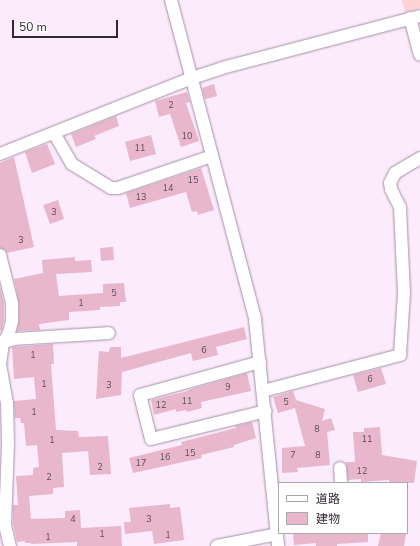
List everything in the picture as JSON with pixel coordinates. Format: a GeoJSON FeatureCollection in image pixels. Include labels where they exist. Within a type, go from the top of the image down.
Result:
{"type":"FeatureCollection","features":[{"type":"Feature","properties":{"kind":"street"},"geometry":{"type":"LineString","coordinates":[[171,0],[255,319],[275,490],[278,546]]}},
{"type":"Feature","properties":{"kind":"street"},"geometry":{"type":"LineString","coordinates":[[0,154],[192,78],[222,68],[415,17],[420,55]]}},
{"type":"Feature","properties":{"kind":"street"},"geometry":{"type":"LineString","coordinates":[[54,133],[72,164],[111,188],[118,188],[212,156]]}},
{"type":"Feature","properties":{"kind":"street"},"geometry":{"type":"LineString","coordinates":[[264,391],[400,355],[404,294],[400,207],[391,189],[390,183],[395,173],[420,158]]}},
{"type":"Feature","properties":{"kind":"street"},"geometry":{"type":"LineString","coordinates":[[0,255],[12,303],[12,321],[9,333],[2,343],[0,364],[7,402],[8,443],[5,525],[10,546]]}},
{"type":"Feature","properties":{"kind":"street"},"geometry":{"type":"LineString","coordinates":[[2,343],[14,339],[109,333]]}},
{"type":"Feature","properties":{"kind":"street"},"geometry":{"type":"LineString","coordinates":[[260,362],[140,395],[151,439],[266,411]]}},
{"type":"Feature","properties":{"kind":"street"},"geometry":{"type":"LineString","coordinates":[[340,468],[340,482]]}},
{"type":"Feature","properties":{"kind":"street"},"geometry":{"type":"LineString","coordinates":[[217,546],[277,534]]}},
{"type":"Feature","properties":{"kind":"shaded area"},"geometry":{"type":"Polygon","coordinates":[[[402,0],[420,0],[420,8],[405,12],[402,0]]]}},
{"type":"Feature","properties":{"kind":"building"},"geometry":{"type":"Polygon","coordinates":[[[214,84],[217,96],[205,99],[202,88],[214,84]]]}},
{"type":"Feature","properties":{"kind":"building"},"geometry":{"type":"Polygon","coordinates":[[[187,92],[190,102],[186,103],[199,141],[181,147],[170,114],[159,117],[155,101],[187,92]]]}},
{"type":"Feature","properties":{"kind":"building"},"geometry":{"type":"Polygon","coordinates":[[[116,116],[119,126],[94,136],[96,139],[76,147],[71,134],[116,116]]]}},
{"type":"Feature","properties":{"kind":"building"},"geometry":{"type":"Polygon","coordinates":[[[151,135],[156,154],[130,161],[125,142],[151,135]]]}},
{"type":"Feature","properties":{"kind":"building"},"geometry":{"type":"Polygon","coordinates":[[[47,144],[55,164],[32,173],[25,152],[47,144]]]}},
{"type":"Feature","properties":{"kind":"building"},"geometry":{"type":"Polygon","coordinates":[[[14,157],[34,247],[7,253],[5,250],[0,248],[0,163],[14,157]]]}},
{"type":"Feature","properties":{"kind":"building"},"geometry":{"type":"Polygon","coordinates":[[[201,168],[214,210],[198,215],[197,211],[192,212],[186,192],[130,208],[126,193],[201,168]]]}},
{"type":"Feature","properties":{"kind":"building"},"geometry":{"type":"Polygon","coordinates":[[[58,200],[64,219],[50,224],[43,205],[58,200]]]}},
{"type":"Feature","properties":{"kind":"building"},"geometry":{"type":"Polygon","coordinates":[[[113,247],[114,260],[101,261],[100,248],[113,247]]]}},
{"type":"Feature","properties":{"kind":"building"},"geometry":{"type":"Polygon","coordinates":[[[75,257],[75,261],[91,260],[92,272],[56,274],[59,296],[103,293],[103,284],[124,283],[126,302],[120,302],[120,306],[100,307],[100,310],[69,312],[69,320],[39,324],[40,330],[17,331],[19,321],[19,303],[14,279],[43,273],[42,260],[75,257]]]}},
{"type":"Feature","properties":{"kind":"building"},"geometry":{"type":"Polygon","coordinates":[[[0,286],[4,304],[4,320],[2,330],[0,331],[0,286]]]}},
{"type":"Feature","properties":{"kind":"building"},"geometry":{"type":"Polygon","coordinates":[[[244,327],[247,339],[216,347],[218,355],[193,361],[191,353],[122,372],[121,395],[96,399],[99,351],[109,352],[110,347],[121,347],[121,358],[244,327]]]}},
{"type":"Feature","properties":{"kind":"building"},"geometry":{"type":"Polygon","coordinates":[[[53,344],[54,364],[51,364],[56,430],[78,431],[79,437],[108,436],[111,474],[90,475],[88,451],[62,453],[64,487],[53,488],[53,494],[29,496],[31,519],[65,518],[65,511],[80,510],[81,528],[121,526],[122,546],[77,546],[77,542],[31,544],[25,543],[25,541],[17,542],[13,524],[13,505],[18,505],[16,476],[33,475],[33,468],[39,467],[37,445],[26,446],[24,423],[21,423],[20,418],[15,418],[14,401],[36,399],[34,377],[14,379],[12,347],[53,344]]]}},
{"type":"Feature","properties":{"kind":"building"},"geometry":{"type":"Polygon","coordinates":[[[381,368],[386,384],[358,392],[353,375],[381,368]]]}},
{"type":"Feature","properties":{"kind":"building"},"geometry":{"type":"Polygon","coordinates":[[[247,373],[251,391],[201,402],[202,408],[187,412],[186,410],[176,412],[176,409],[154,415],[151,400],[188,391],[247,373]]]}},
{"type":"Feature","properties":{"kind":"building"},"geometry":{"type":"Polygon","coordinates":[[[293,391],[296,400],[325,409],[322,421],[331,418],[335,430],[327,432],[330,465],[297,468],[298,472],[282,473],[282,448],[305,446],[295,408],[278,413],[273,397],[293,391]]]}},
{"type":"Feature","properties":{"kind":"building"},"geometry":{"type":"Polygon","coordinates":[[[252,422],[256,438],[234,445],[234,447],[201,455],[202,458],[133,473],[129,458],[182,445],[181,442],[236,428],[235,426],[252,422]]]}},
{"type":"Feature","properties":{"kind":"building"},"geometry":{"type":"Polygon","coordinates":[[[380,427],[382,455],[417,461],[414,483],[389,482],[389,480],[361,482],[361,479],[348,480],[346,462],[355,462],[353,432],[364,432],[364,428],[380,427]]]}},
{"type":"Feature","properties":{"kind":"building"},"geometry":{"type":"Polygon","coordinates":[[[170,504],[170,508],[180,507],[184,540],[154,544],[152,531],[125,534],[124,522],[131,522],[129,508],[170,504]]]}},
{"type":"Feature","properties":{"kind":"building"},"geometry":{"type":"Polygon","coordinates":[[[293,534],[368,534],[368,542],[337,544],[337,546],[316,546],[316,543],[294,545],[293,534]]]}},
{"type":"Feature","properties":{"kind":"building"},"geometry":{"type":"Polygon","coordinates":[[[381,534],[406,534],[404,546],[378,546],[381,534]]]}}]}
